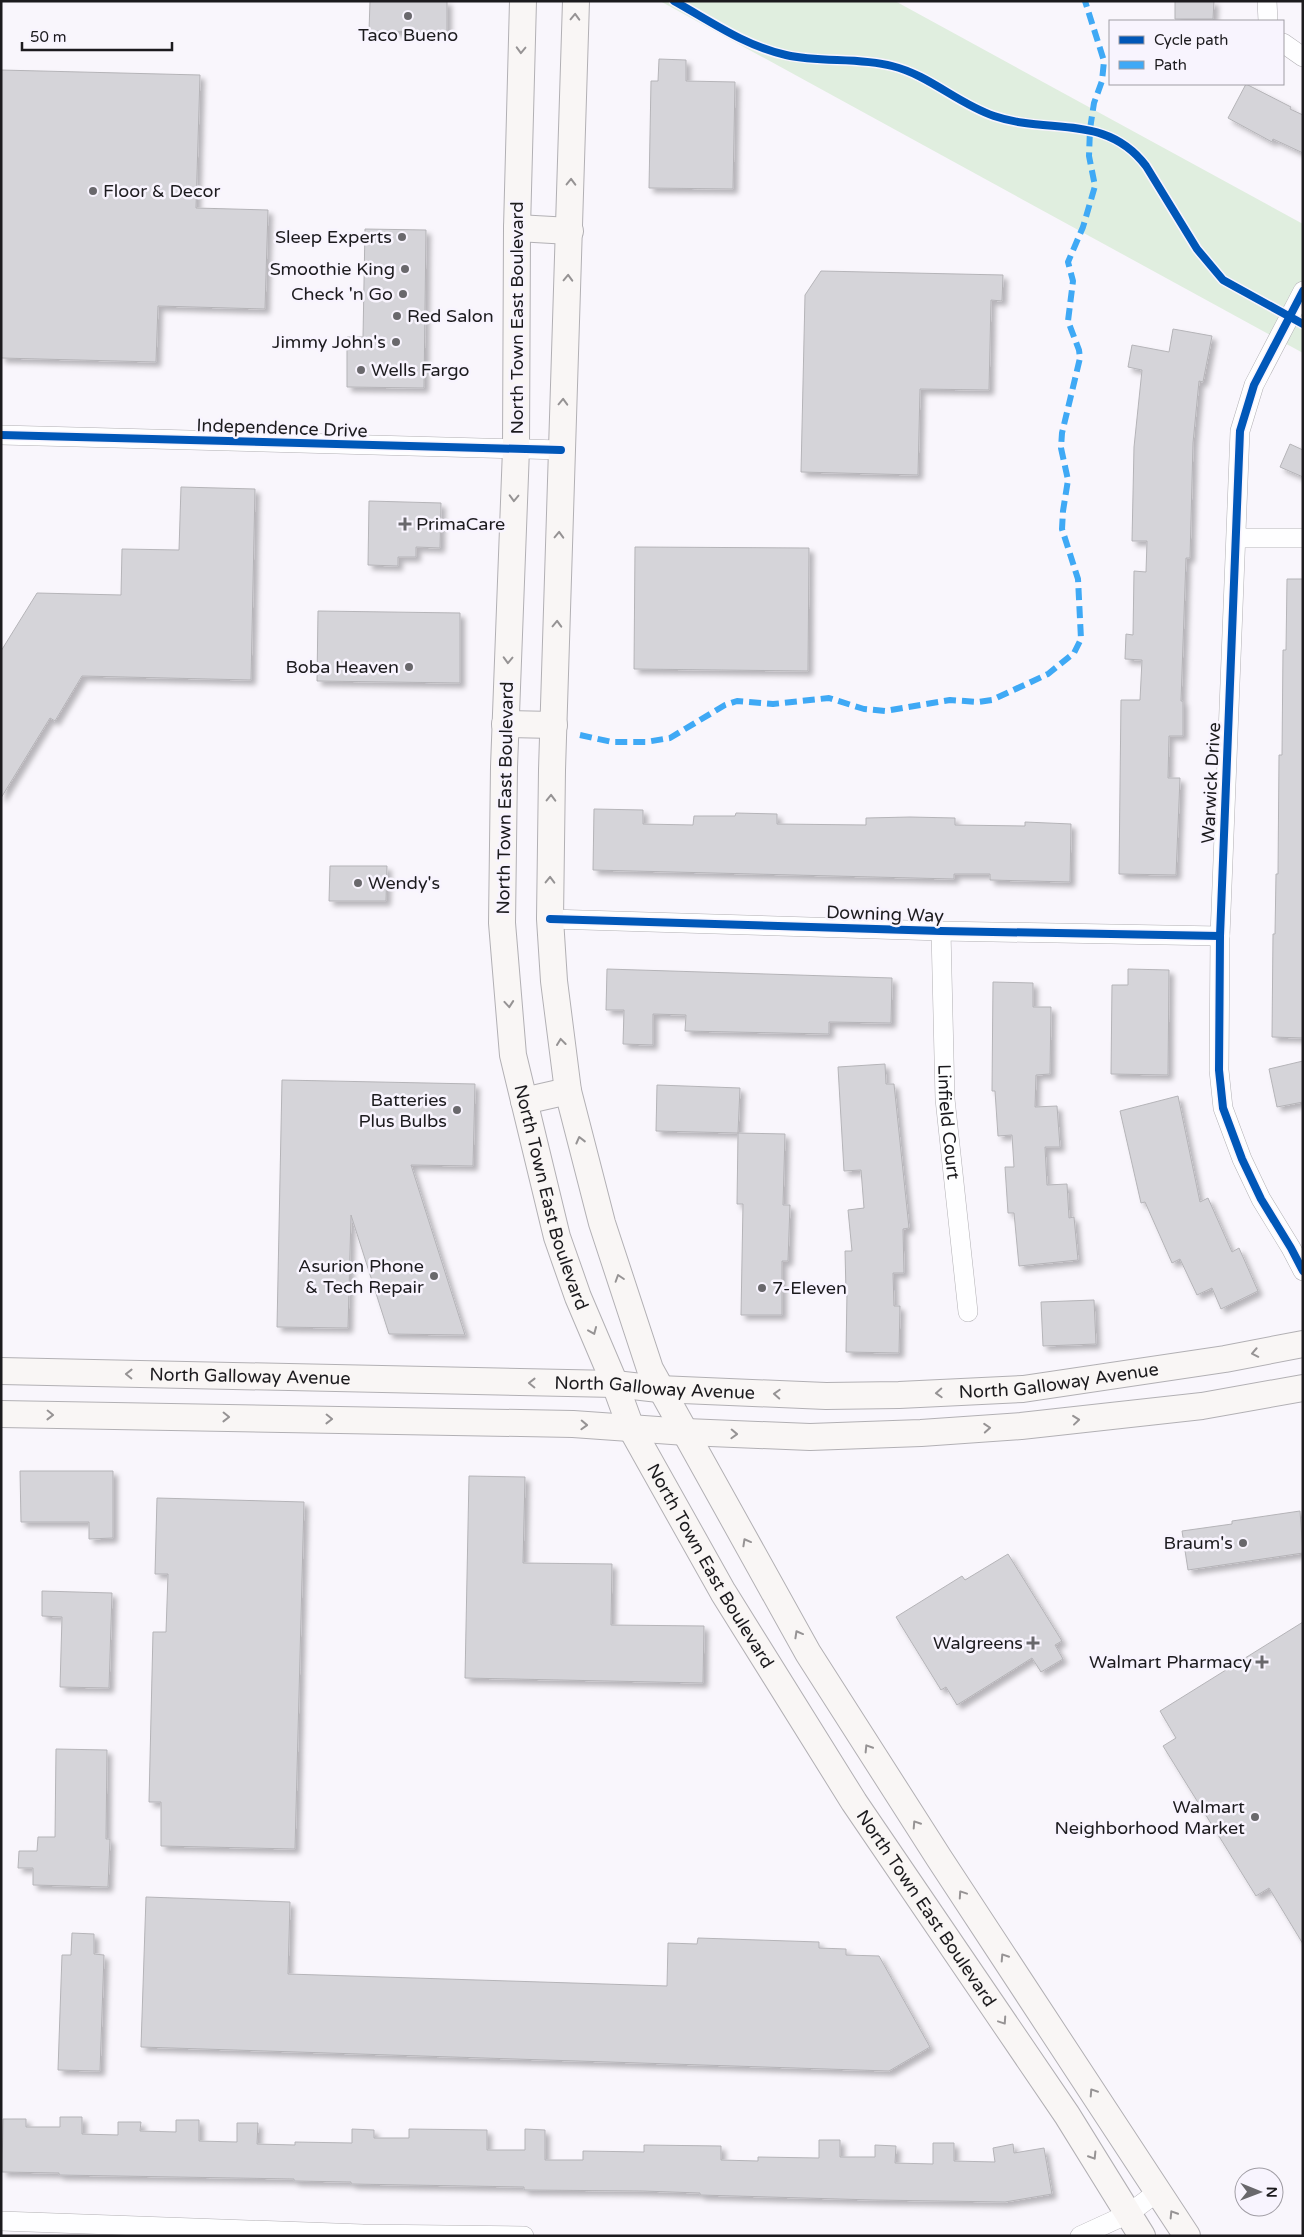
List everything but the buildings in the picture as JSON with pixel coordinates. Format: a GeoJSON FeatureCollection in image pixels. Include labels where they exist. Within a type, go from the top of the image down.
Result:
{"type":"FeatureCollection","features":[{"type":"Feature","properties":{"kind":"main road","name":"North Town East Boulevard"},"geometry":{"type":"LineString","coordinates":[[523,1],[517,228],[516,449],[505,724],[502,923],[513,1055],[557,1237],[578,1297],[615,1384],[631,1428],[723,1592],[854,1802],[1067,2115],[1142,2236]]}},
{"type":"Feature","properties":{"kind":"main road","name":"North Town East Boulevard"},"geometry":{"type":"LineString","coordinates":[[576,1],[550,919],[554,981],[568,1090],[602,1223],[650,1369],[659,1389],[686,1432],[808,1653],[939,1858],[1187,2236]]}},
{"type":"Feature","properties":{"kind":"main road"},"geometry":{"type":"LineString","coordinates":[[517,228],[570,231]]}},
{"type":"Feature","properties":{"kind":"main road"},"geometry":{"type":"LineString","coordinates":[[505,724],[554,725]]}},
{"type":"Feature","properties":{"kind":"main road"},"geometry":{"type":"LineString","coordinates":[[524,1101],[568,1090]]}},
{"type":"Feature","properties":{"kind":"main road","name":"North Galloway Avenue"},"geometry":{"type":"LineString","coordinates":[[1,1371],[615,1384],[659,1389],[835,1396],[899,1395],[1023,1388],[1225,1359],[1303,1344]]}},
{"type":"Feature","properties":{"kind":"main road"},"geometry":{"type":"LineString","coordinates":[[265,1418],[266,1377]]}},
{"type":"Feature","properties":{"kind":"main road"},"geometry":{"type":"LineString","coordinates":[[1023,1388],[1027,1425]]}},
{"type":"Feature","properties":{"kind":"main road"},"geometry":{"type":"LineString","coordinates":[[1,1414],[573,1424],[686,1432],[810,1437],[921,1433],[1027,1425],[1202,1406],[1303,1388]]}},
{"type":"Feature","properties":{"kind":"main road"},"geometry":{"type":"LineString","coordinates":[[790,1697],[823,1676]]}},
{"type":"Feature","properties":{"kind":"main road"},"geometry":{"type":"LineString","coordinates":[[907,1880],[939,1858]]}},
{"type":"Feature","properties":{"kind":"street"},"geometry":{"type":"LineString","coordinates":[[1267,1],[1268,20]]}},
{"type":"Feature","properties":{"kind":"street"},"geometry":{"type":"LineString","coordinates":[[1284,44],[1303,57]]}},
{"type":"Feature","properties":{"kind":"street","name":"Warwick Drive"},"geometry":{"type":"LineString","coordinates":[[1303,291],[1254,385],[1240,431],[1220,936],[1219,1070],[1223,1108],[1242,1159],[1261,1199],[1292,1248],[1303,1271]]}},
{"type":"Feature","properties":{"kind":"street","name":"Independence Drive"},"geometry":{"type":"LineString","coordinates":[[1,435],[562,450]]}},
{"type":"Feature","properties":{"kind":"street"},"geometry":{"type":"LineString","coordinates":[[1237,538],[1303,538]]}},
{"type":"Feature","properties":{"kind":"street","name":"Downing Way"},"geometry":{"type":"LineString","coordinates":[[550,919],[941,931],[1220,936]]}},
{"type":"Feature","properties":{"kind":"street","name":"Linfield Court"},"geometry":{"type":"LineString","coordinates":[[941,931],[945,1099],[968,1312]]}},
{"type":"Feature","properties":{"kind":"street"},"geometry":{"type":"LineString","coordinates":[[1080,2236],[1128,2214],[1159,2191]]}},
{"type":"Feature","properties":{"kind":"street"},"geometry":{"type":"LineString","coordinates":[[1,2221],[221,2232],[524,2236]]}},
{"type":"Feature","properties":{"kind":"green space"},"geometry":{"type":"Polygon","coordinates":[[[660,1],[895,1],[1303,224],[1303,353],[660,1]]]}},
{"type":"Feature","properties":{"kind":"marked path"},"geometry":{"type":"LineString","coordinates":[[580,735],[612,742],[646,742],[670,738],[725,705],[737,701],[773,704],[829,698],[864,709],[885,711],[950,700],[978,702],[992,700],[1048,674],[1074,653],[1081,639],[1078,579],[1062,529],[1068,480],[1061,448],[1062,433],[1080,358],[1079,350],[1068,321],[1073,281],[1068,262],[1083,227],[1095,186],[1089,156],[1090,129],[1094,103],[1102,81],[1104,61],[1085,1]]}},
{"type":"Feature","properties":{"kind":"cycle path"},"geometry":{"type":"LineString","coordinates":[[674,1],[728,32],[771,51],[812,59],[879,63],[892,66],[906,70],[981,111],[994,116],[1015,121],[1076,128],[1113,138],[1130,149],[1146,166],[1197,249],[1223,280],[1303,324]]}},
{"type":"Feature","properties":{"kind":"cycle path"},"geometry":{"type":"LineString","coordinates":[[1303,291],[1254,385],[1240,431],[1220,936],[1219,1070],[1223,1108],[1242,1159],[1261,1199],[1303,1271]]}},
{"type":"Feature","properties":{"kind":"cycle path"},"geometry":{"type":"LineString","coordinates":[[1,435],[561,450]]}},
{"type":"Feature","properties":{"kind":"cycle path"},"geometry":{"type":"LineString","coordinates":[[550,919],[941,931],[1220,936]]}},
{"type":"Feature","properties":{"kind":"place","name":"Taco Bueno"},"geometry":{"type":"Point","coordinates":[408,16]}},
{"type":"Feature","properties":{"kind":"place","name":"Floor & Decor"},"geometry":{"type":"Point","coordinates":[93,191]}},
{"type":"Feature","properties":{"kind":"place","name":"Sleep Experts"},"geometry":{"type":"Point","coordinates":[402,237]}},
{"type":"Feature","properties":{"kind":"place","name":"Smoothie King"},"geometry":{"type":"Point","coordinates":[405,269]}},
{"type":"Feature","properties":{"kind":"place","name":"Check 'n Go"},"geometry":{"type":"Point","coordinates":[403,294]}},
{"type":"Feature","properties":{"kind":"place","name":"Red Salon"},"geometry":{"type":"Point","coordinates":[397,316]}},
{"type":"Feature","properties":{"kind":"place","name":"Jimmy John's"},"geometry":{"type":"Point","coordinates":[396,342]}},
{"type":"Feature","properties":{"kind":"place","name":"Wells Fargo"},"geometry":{"type":"Point","coordinates":[361,370]}},
{"type":"Feature","properties":{"kind":"place","name":"PrimaCare"},"geometry":{"type":"Point","coordinates":[405,524]}},
{"type":"Feature","properties":{"kind":"place","name":"Boba Heaven"},"geometry":{"type":"Point","coordinates":[409,667]}},
{"type":"Feature","properties":{"kind":"place","name":"Wendy's"},"geometry":{"type":"Point","coordinates":[358,883]}},
{"type":"Feature","properties":{"kind":"place","name":"Batteries Plus Bulbs"},"geometry":{"type":"Point","coordinates":[457,1110]}},
{"type":"Feature","properties":{"kind":"place","name":"Asurion Phone & Tech Repair"},"geometry":{"type":"Point","coordinates":[434,1276]}},
{"type":"Feature","properties":{"kind":"place","name":"7-Eleven"},"geometry":{"type":"Point","coordinates":[762,1288]}},
{"type":"Feature","properties":{"kind":"place","name":"Braum's"},"geometry":{"type":"Point","coordinates":[1243,1543]}},
{"type":"Feature","properties":{"kind":"place","name":"Walgreens"},"geometry":{"type":"Point","coordinates":[1033,1643]}},
{"type":"Feature","properties":{"kind":"place","name":"Walmart Pharmacy"},"geometry":{"type":"Point","coordinates":[1262,1662]}},
{"type":"Feature","properties":{"kind":"place","name":"Walmart Neighborhood Market"},"geometry":{"type":"Point","coordinates":[1255,1817]}}]}
